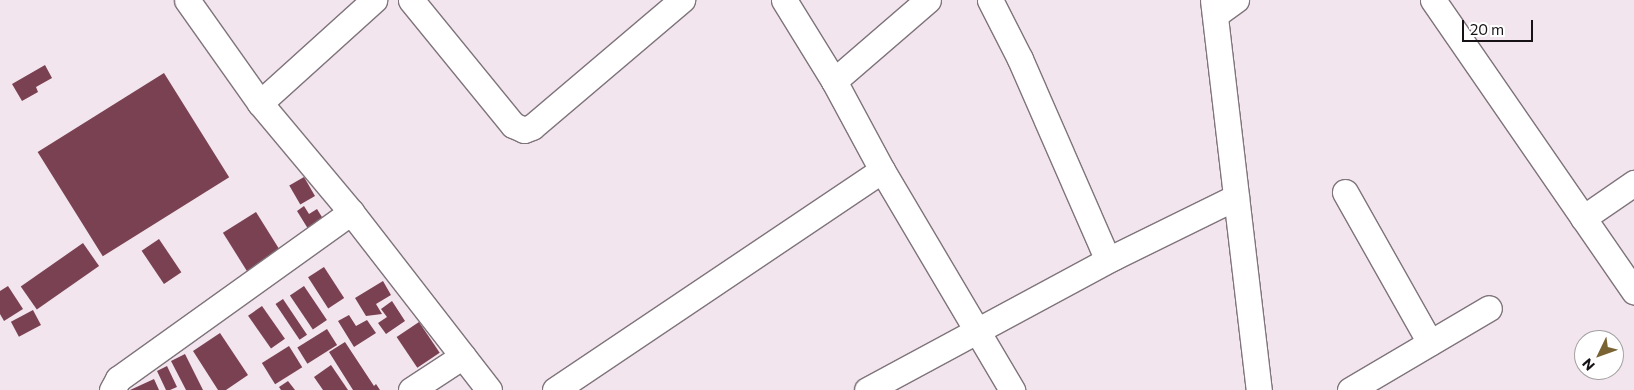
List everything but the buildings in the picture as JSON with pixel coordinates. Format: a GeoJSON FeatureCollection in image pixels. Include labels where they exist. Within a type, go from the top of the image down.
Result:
{"type":"FeatureCollection","features":[{"type":"Feature","properties":{"kind":"street"},"geometry":{"type":"LineString","coordinates":[[187,0],[260,103],[351,212],[489,390]]}},
{"type":"Feature","properties":{"kind":"street"},"geometry":{"type":"LineString","coordinates":[[260,103],[374,0]]}},
{"type":"Feature","properties":{"kind":"street"},"geometry":{"type":"LineString","coordinates":[[411,0],[513,125],[524,130],[532,128],[682,0]]}},
{"type":"Feature","properties":{"kind":"street"},"geometry":{"type":"LineString","coordinates":[[784,0],[834,81],[882,170],[1012,390]]}},
{"type":"Feature","properties":{"kind":"street"},"geometry":{"type":"LineString","coordinates":[[834,81],[928,0]]}},
{"type":"Feature","properties":{"kind":"street"},"geometry":{"type":"LineString","coordinates":[[990,0],[1020,59],[1108,260]]}},
{"type":"Feature","properties":{"kind":"street"},"geometry":{"type":"LineString","coordinates":[[1236,0],[1214,7],[1259,390]]}},
{"type":"Feature","properties":{"kind":"street"},"geometry":{"type":"LineString","coordinates":[[1433,0],[1634,291]]}},
{"type":"Feature","properties":{"kind":"street"},"geometry":{"type":"LineString","coordinates":[[555,390],[882,170]]}},
{"type":"Feature","properties":{"kind":"street"},"geometry":{"type":"LineString","coordinates":[[1584,218],[1634,183]]}},
{"type":"Feature","properties":{"kind":"street"},"geometry":{"type":"LineString","coordinates":[[1345,192],[1430,343]]}},
{"type":"Feature","properties":{"kind":"street"},"geometry":{"type":"LineString","coordinates":[[867,390],[1108,260],[1236,197]]}},
{"type":"Feature","properties":{"kind":"street"},"geometry":{"type":"LineString","coordinates":[[112,390],[118,379],[351,212]]}},
{"type":"Feature","properties":{"kind":"street"},"geometry":{"type":"LineString","coordinates":[[1350,390],[1490,308]]}},
{"type":"Feature","properties":{"kind":"street"},"geometry":{"type":"LineString","coordinates":[[411,390],[463,356]]}}]}
